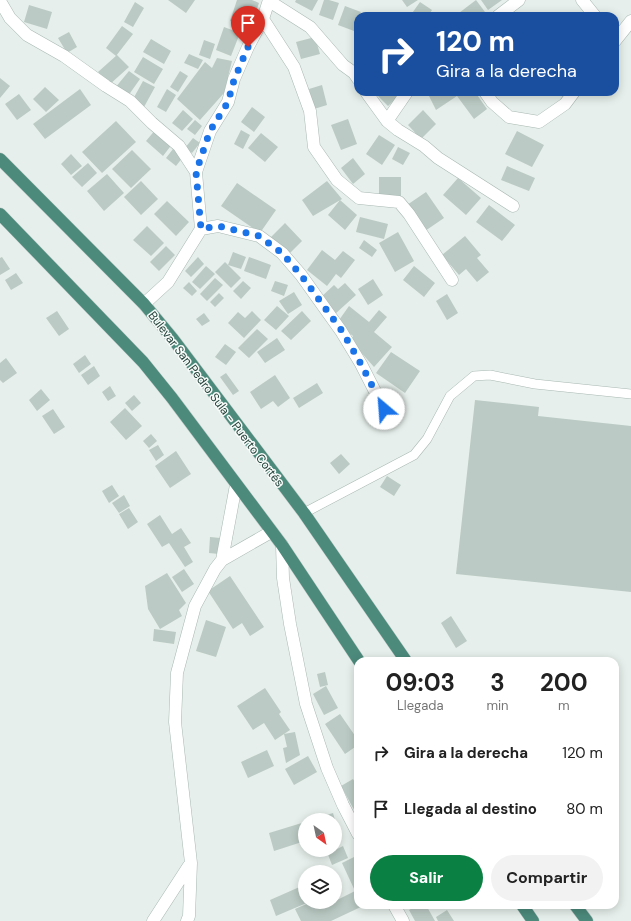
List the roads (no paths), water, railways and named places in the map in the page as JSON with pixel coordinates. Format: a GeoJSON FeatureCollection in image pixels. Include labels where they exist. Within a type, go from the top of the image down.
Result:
{"type":"FeatureCollection","features":[{"type":"Feature","properties":{"kind":"highway","name":"Bulevar San Pedro Sula - Puerto Cortés"},"geometry":{"type":"LineString","coordinates":[[0,159],[144,304],[177,344],[304,513],[403,657]]}},
{"type":"Feature","properties":{"kind":"highway"},"geometry":{"type":"LineString","coordinates":[[0,214],[143,362],[172,398],[282,545],[356,657]]}},
{"type":"Feature","properties":{"kind":"highway"},"geometry":{"type":"LineString","coordinates":[[525,909],[533,921]]}},
{"type":"Feature","properties":{"kind":"highway"},"geometry":{"type":"LineString","coordinates":[[578,909],[587,921]]}},
{"type":"Feature","properties":{"kind":"street"},"geometry":{"type":"LineString","coordinates":[[0,0],[10,18],[27,35],[64,56],[130,101],[152,123],[179,146],[196,172]]}},
{"type":"Feature","properties":{"kind":"street"},"geometry":{"type":"LineString","coordinates":[[503,12],[519,0]]}},
{"type":"Feature","properties":{"kind":"street"},"geometry":{"type":"LineString","coordinates":[[582,0],[592,12]]}},
{"type":"Feature","properties":{"kind":"street"},"geometry":{"type":"LineString","coordinates":[[144,304],[168,282],[201,229],[196,172],[210,131],[228,102],[234,80],[248,47],[263,19],[269,1],[310,27],[343,65],[354,73]]}},
{"type":"Feature","properties":{"kind":"street"},"geometry":{"type":"LineString","coordinates":[[263,19],[294,67],[310,111],[314,147],[337,180],[359,198],[399,202],[409,214],[452,280]]}},
{"type":"Feature","properties":{"kind":"street"},"geometry":{"type":"LineString","coordinates":[[619,30],[631,21]]}},
{"type":"Feature","properties":{"kind":"street"},"geometry":{"type":"LineString","coordinates":[[369,96],[387,121],[398,130],[424,146],[438,158],[513,206]]}},
{"type":"Feature","properties":{"kind":"street"},"geometry":{"type":"LineString","coordinates":[[387,121],[404,96]]}},
{"type":"Feature","properties":{"kind":"street"},"geometry":{"type":"LineString","coordinates":[[488,96],[492,102],[509,117],[539,122],[565,104],[571,96]]}},
{"type":"Feature","properties":{"kind":"street"},"geometry":{"type":"LineString","coordinates":[[201,229],[218,226],[259,236],[282,253],[301,275],[342,331],[384,409]]}},
{"type":"Feature","properties":{"kind":"street"},"geometry":{"type":"LineString","coordinates":[[222,560],[236,485]]}},
{"type":"Feature","properties":{"kind":"street"},"geometry":{"type":"LineString","coordinates":[[187,921],[189,916],[190,864],[175,722],[177,674],[195,606],[215,569],[222,560],[272,532]]}},
{"type":"Feature","properties":{"kind":"street"},"geometry":{"type":"LineString","coordinates":[[282,545],[283,578],[290,624],[306,704],[327,768],[354,826]]}},
{"type":"Feature","properties":{"kind":"street"},"geometry":{"type":"LineString","coordinates":[[153,921],[190,864]]}},
{"type":"Feature","properties":{"kind":"street"},"geometry":{"type":"LineString","coordinates":[[396,909],[403,921]]}},
{"type":"Feature","properties":{"kind":"lane"},"geometry":{"type":"LineString","coordinates":[[304,513],[414,455],[427,439],[450,396],[474,376],[490,375],[535,384],[631,394]]}}]}
